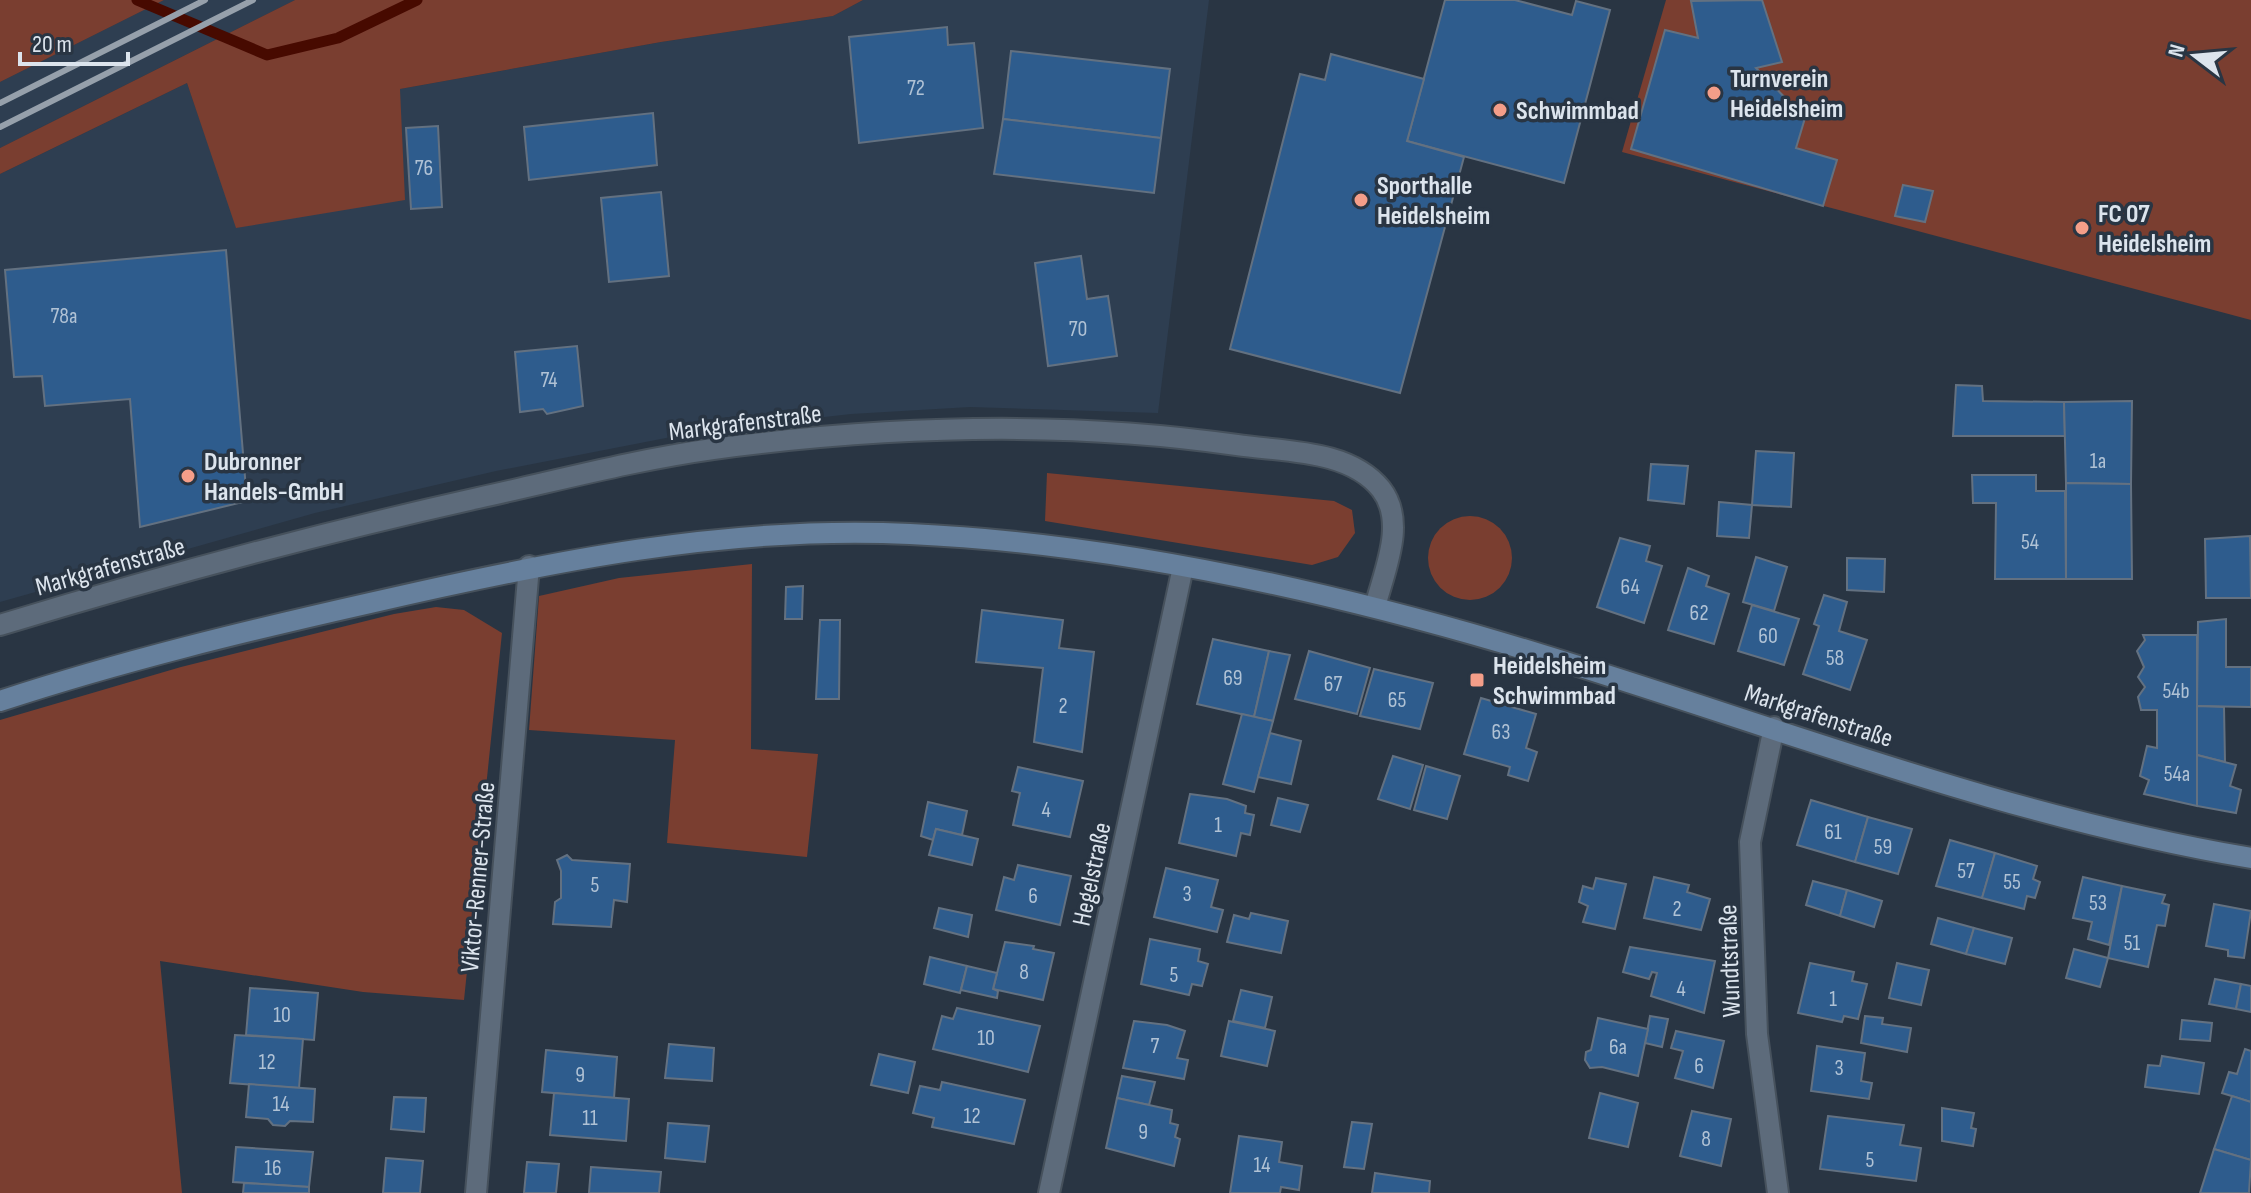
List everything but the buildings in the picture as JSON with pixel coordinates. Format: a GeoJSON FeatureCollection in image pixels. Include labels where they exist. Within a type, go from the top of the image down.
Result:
{"type":"FeatureCollection","features":[{"type":"Feature","properties":{"kind":"street","name":"Markgrafenstraße"},"geometry":{"type":"LineString","coordinates":[[0,625],[322,533],[607,468],[742,446],[851,434],[980,428],[1176,437],[1335,459],[1360,469],[1381,489],[1392,507],[1394,532],[1375,607]]}},
{"type":"Feature","properties":{"kind":"street","name":"Markgrafenstraße"},"geometry":{"type":"LineString","coordinates":[[0,701],[190,644],[529,566],[716,538],[905,533],[1008,541],[1183,567],[1375,607],[1774,727],[1996,798],[2158,843],[2251,858]]}},
{"type":"Feature","properties":{"kind":"street","name":"Viktor-Renner-Straße"},"geometry":{"type":"LineString","coordinates":[[476,1193],[529,566]]}},
{"type":"Feature","properties":{"kind":"street","name":"Hegelstraße"},"geometry":{"type":"LineString","coordinates":[[1049,1193],[1183,567]]}},
{"type":"Feature","properties":{"kind":"street","name":"Wundtstraße"},"geometry":{"type":"LineString","coordinates":[[1774,727],[1750,842],[1757,1034],[1778,1193]]}},
{"type":"Feature","properties":{"kind":"shaded area"},"geometry":{"type":"Polygon","coordinates":[[[0,0],[164,0],[0,82],[0,0]]]}},
{"type":"Feature","properties":{"kind":"shaded area"},"geometry":{"type":"Polygon","coordinates":[[[164,0],[295,0],[0,148],[0,82],[164,0]]]}},
{"type":"Feature","properties":{"kind":"shaded area"},"geometry":{"type":"Polygon","coordinates":[[[295,0],[863,0],[833,16],[661,42],[400,89],[405,200],[236,228],[187,83],[0,174],[0,148],[295,0]]]}},
{"type":"Feature","properties":{"kind":"shaded area"},"geometry":{"type":"Polygon","coordinates":[[[863,0],[1209,0],[1158,413],[970,407],[851,414],[707,430],[496,471],[315,513],[0,602],[0,174],[187,83],[237,228],[400,89],[661,42],[833,16],[863,0]]]}},
{"type":"Feature","properties":{"kind":"shaded area","name":"FC 07 Heidelsheim"},"geometry":{"type":"Polygon","coordinates":[[[1666,0],[2251,0],[2251,320],[1622,152],[1666,0]]]}},
{"type":"Feature","properties":{"kind":"shaded area"},"geometry":{"type":"Polygon","coordinates":[[[1047,473],[1334,501],[1352,510],[1355,533],[1338,557],[1312,565],[1045,521],[1047,473]]]}},
{"type":"Feature","properties":{"kind":"shaded area"},"geometry":{"type":"Polygon","coordinates":[[[1470,516],[1486,519],[1500,528],[1509,542],[1512,558],[1509,574],[1500,588],[1486,597],[1470,600],[1454,597],[1440,588],[1431,574],[1428,558],[1431,542],[1440,528],[1454,519],[1470,516]]]}},
{"type":"Feature","properties":{"kind":"shaded area"},"geometry":{"type":"Polygon","coordinates":[[[752,564],[751,749],[818,754],[807,857],[667,843],[675,740],[529,730],[539,596],[619,578],[752,564]]]}},
{"type":"Feature","properties":{"kind":"shaded area"},"geometry":{"type":"Polygon","coordinates":[[[436,607],[464,610],[502,633],[464,1000],[363,992],[160,961],[182,1193],[0,1193],[0,720],[181,667],[394,614],[436,607]]]}},
{"type":"Feature","properties":{"kind":"waterway"},"geometry":{"type":"LineString","coordinates":[[137,0],[267,55],[338,38],[417,0]]}},
{"type":"Feature","properties":{"kind":"railway"},"geometry":{"type":"LineString","coordinates":[[0,103],[205,0]]}},
{"type":"Feature","properties":{"kind":"railway"},"geometry":{"type":"LineString","coordinates":[[0,127],[253,0]]}},
{"type":"Feature","properties":{"kind":"place","name":"Turnverein Heidelsheim"},"geometry":{"type":"Point","coordinates":[1714,93]}},
{"type":"Feature","properties":{"kind":"place","name":"Schwimmbad"},"geometry":{"type":"Point","coordinates":[1500,110]}},
{"type":"Feature","properties":{"kind":"place","name":"Sporthalle Heidelsheim"},"geometry":{"type":"Point","coordinates":[1361,200]}},
{"type":"Feature","properties":{"kind":"place","name":"FC 07 Heidelsheim"},"geometry":{"type":"Point","coordinates":[2082,228]}},
{"type":"Feature","properties":{"kind":"place","name":"Dubronner Handels-GmbH"},"geometry":{"type":"Point","coordinates":[188,476]}},
{"type":"Feature","properties":{"kind":"place","name":"Heidelsheim Schwimmbad"},"geometry":{"type":"Point","coordinates":[1477,680]}}]}
